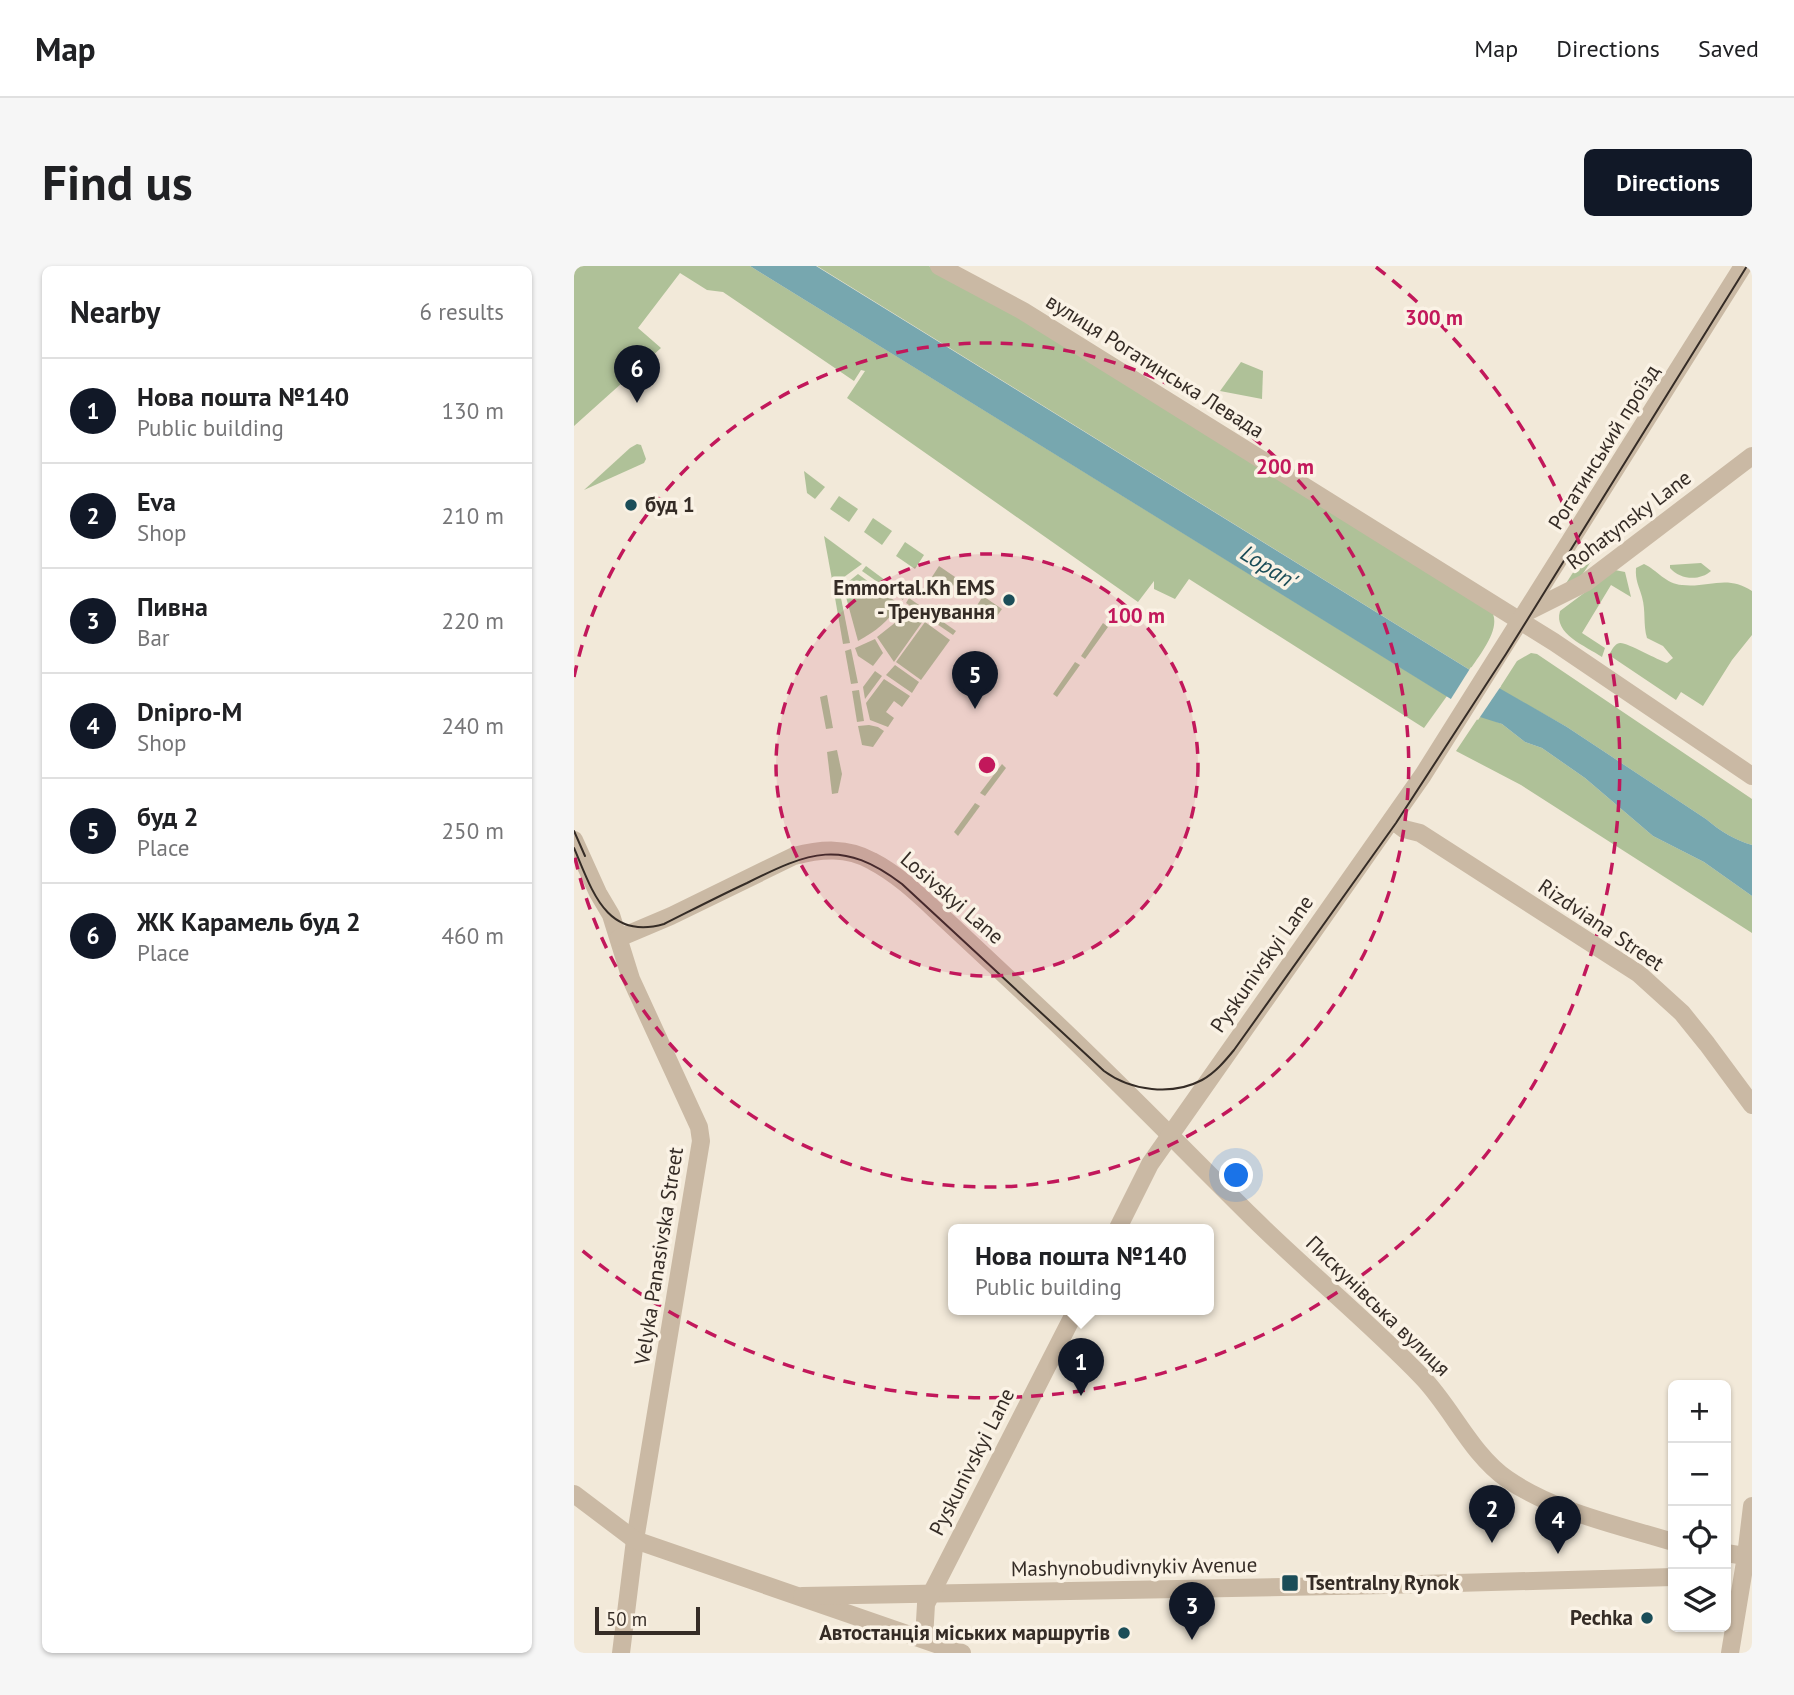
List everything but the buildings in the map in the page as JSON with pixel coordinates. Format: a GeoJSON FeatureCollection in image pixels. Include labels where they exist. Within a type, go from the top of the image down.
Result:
{"type":"FeatureCollection","features":[{"type":"Feature","properties":{"kind":"street","name":"вулиця Рогатинська Левада"},"geometry":{"type":"LineString","coordinates":[[939,266],[1045,324],[1524,617],[1752,776]]}},
{"type":"Feature","properties":{"kind":"street","name":"Рогатинський проїзд"},"geometry":{"type":"LineString","coordinates":[[1452,729],[1743,266]]}},
{"type":"Feature","properties":{"kind":"street","name":"Rohatynsky Lane"},"geometry":{"type":"LineString","coordinates":[[1524,617],[1585,583],[1752,456]]}},
{"type":"Feature","properties":{"kind":"street","name":"Pyskunivskyi Lane"},"geometry":{"type":"LineString","coordinates":[[1120,1224],[1150,1164],[1392,820],[1452,729]]}},
{"type":"Feature","properties":{"kind":"street","name":"Rizdviana Street"},"geometry":{"type":"LineString","coordinates":[[1392,820],[1404,829],[1420,833],[1639,974],[1682,1013],[1752,1105]]}},
{"type":"Feature","properties":{"kind":"street","name":"Velyka Panasivska Street"},"geometry":{"type":"LineString","coordinates":[[574,839],[597,893],[609,911],[632,979],[699,1127],[701,1141],[635,1539],[621,1653]]}},
{"type":"Feature","properties":{"kind":"street","name":"Losivskyi Lane"},"geometry":{"type":"LineString","coordinates":[[619,938],[794,856],[830,850],[861,855],[907,884],[1104,1068],[1172,1136]]}},
{"type":"Feature","properties":{"kind":"street"},"geometry":{"type":"LineString","coordinates":[[609,911],[629,921],[652,923]]}},
{"type":"Feature","properties":{"kind":"street","name":"Пискунівська вулиця"},"geometry":{"type":"LineString","coordinates":[[1172,1136],[1254,1219],[1415,1369],[1490,1464],[1506,1478],[1544,1500],[1668,1540]]}},
{"type":"Feature","properties":{"kind":"street","name":"Pyskunivskyi Lane"},"geometry":{"type":"LineString","coordinates":[[924,1639],[926,1604],[1073,1315]]}},
{"type":"Feature","properties":{"kind":"street"},"geometry":{"type":"LineString","coordinates":[[574,1494],[635,1539],[962,1653]]}},
{"type":"Feature","properties":{"kind":"street"},"geometry":{"type":"LineString","coordinates":[[1730,1653],[1749,1556],[1752,1506]]}},
{"type":"Feature","properties":{"kind":"street"},"geometry":{"type":"LineString","coordinates":[[1731,1554],[1749,1556]]}},
{"type":"Feature","properties":{"kind":"street"},"geometry":{"type":"LineString","coordinates":[[1731,1564],[1749,1556]]}},
{"type":"Feature","properties":{"kind":"street","name":"Mashynobudivnykiv Avenue"},"geometry":{"type":"LineString","coordinates":[[802,1596],[1668,1577]]}},
{"type":"Feature","properties":{"kind":"green space"},"geometry":{"type":"Polygon","coordinates":[[[574,266],[750,266],[1447,696],[1424,728],[1189,579],[1175,599],[1154,589],[1154,581],[1138,602],[847,398],[865,371],[861,370],[854,381],[723,292],[707,290],[680,273],[638,328],[661,348],[574,426],[574,266]]]}},
{"type":"Feature","properties":{"kind":"green space"},"geometry":{"type":"Polygon","coordinates":[[[817,266],[929,266],[982,294],[1491,610],[1494,625],[1488,641],[1470,670],[817,266]]]}},
{"type":"Feature","properties":{"kind":"green space"},"geometry":{"type":"Polygon","coordinates":[[[1241,362],[1263,371],[1262,399],[1220,391],[1241,362]]]}},
{"type":"Feature","properties":{"kind":"green space"},"geometry":{"type":"Polygon","coordinates":[[[641,445],[646,459],[644,463],[584,490],[630,448],[641,445]]]}},
{"type":"Feature","properties":{"kind":"green space"},"geometry":{"type":"Polygon","coordinates":[[[804,471],[825,487],[815,499],[807,493],[804,471]]]}},
{"type":"Feature","properties":{"kind":"green space"},"geometry":{"type":"Polygon","coordinates":[[[839,496],[858,509],[849,522],[830,509],[839,496]]]}},
{"type":"Feature","properties":{"kind":"green space"},"geometry":{"type":"Polygon","coordinates":[[[873,518],[892,531],[882,545],[864,532],[873,518]]]}},
{"type":"Feature","properties":{"kind":"green space"},"geometry":{"type":"Polygon","coordinates":[[[824,536],[862,564],[833,585],[824,536]]]}},
{"type":"Feature","properties":{"kind":"green space"},"geometry":{"type":"Polygon","coordinates":[[[1594,540],[1602,545],[1580,578],[1563,588],[1594,540]]]}},
{"type":"Feature","properties":{"kind":"green space"},"geometry":{"type":"Polygon","coordinates":[[[905,542],[924,555],[915,569],[896,556],[905,542]]]}},
{"type":"Feature","properties":{"kind":"green space"},"geometry":{"type":"Polygon","coordinates":[[[1701,563],[1711,571],[1696,578],[1684,577],[1670,568],[1670,565],[1701,563]]]}},
{"type":"Feature","properties":{"kind":"green space"},"geometry":{"type":"Polygon","coordinates":[[[1644,564],[1676,584],[1726,582],[1752,591],[1752,635],[1732,660],[1703,706],[1681,692],[1676,700],[1609,655],[1620,643],[1667,663],[1673,658],[1663,646],[1647,638],[1636,572],[1636,568],[1644,564]]]}},
{"type":"Feature","properties":{"kind":"green space"},"geometry":{"type":"Polygon","coordinates":[[[866,566],[905,595],[903,600],[862,571],[866,566]]]}},
{"type":"Feature","properties":{"kind":"green space"},"geometry":{"type":"Polygon","coordinates":[[[939,566],[958,579],[948,593],[930,580],[939,566]]]}},
{"type":"Feature","properties":{"kind":"green space"},"geometry":{"type":"Polygon","coordinates":[[[1615,570],[1625,572],[1631,597],[1611,585],[1582,633],[1605,648],[1602,657],[1566,633],[1559,619],[1560,611],[1615,570]]]}},
{"type":"Feature","properties":{"kind":"green space"},"geometry":{"type":"Polygon","coordinates":[[[858,574],[899,604],[881,626],[858,641],[843,586],[858,574]]]}},
{"type":"Feature","properties":{"kind":"green space"},"geometry":{"type":"Polygon","coordinates":[[[839,588],[850,643],[843,644],[834,592],[839,588]]]}},
{"type":"Feature","properties":{"kind":"green space"},"geometry":{"type":"Polygon","coordinates":[[[983,596],[1002,609],[992,623],[974,610],[983,596]]]}},
{"type":"Feature","properties":{"kind":"green space"},"geometry":{"type":"Polygon","coordinates":[[[909,598],[956,631],[953,635],[906,603],[909,598]]]}},
{"type":"Feature","properties":{"kind":"green space"},"geometry":{"type":"Polygon","coordinates":[[[904,607],[923,621],[894,662],[877,637],[896,622],[904,607]]]}},
{"type":"Feature","properties":{"kind":"green space"},"geometry":{"type":"Polygon","coordinates":[[[925,622],[950,640],[921,680],[896,662],[925,622]]]}},
{"type":"Feature","properties":{"kind":"green space"},"geometry":{"type":"Polygon","coordinates":[[[1103,623],[1108,627],[1085,659],[1081,656],[1103,623]]]}},
{"type":"Feature","properties":{"kind":"green space"},"geometry":{"type":"Polygon","coordinates":[[[875,639],[883,653],[873,666],[858,656],[855,648],[875,639]]]}},
{"type":"Feature","properties":{"kind":"green space"},"geometry":{"type":"Polygon","coordinates":[[[851,649],[858,683],[851,684],[845,651],[851,649]]]}},
{"type":"Feature","properties":{"kind":"green space"},"geometry":{"type":"Polygon","coordinates":[[[1531,653],[1537,654],[1752,799],[1752,845],[1722,831],[1567,727],[1499,689],[1517,661],[1531,653]]]}},
{"type":"Feature","properties":{"kind":"green space"},"geometry":{"type":"Polygon","coordinates":[[[1075,662],[1080,665],[1057,697],[1053,694],[1075,662]]]}},
{"type":"Feature","properties":{"kind":"green space"},"geometry":{"type":"Polygon","coordinates":[[[895,665],[919,682],[912,693],[886,675],[895,665]]]}},
{"type":"Feature","properties":{"kind":"green space"},"geometry":{"type":"Polygon","coordinates":[[[875,671],[882,676],[865,699],[863,687],[875,671]]]}},
{"type":"Feature","properties":{"kind":"green space"},"geometry":{"type":"Polygon","coordinates":[[[884,679],[910,696],[902,707],[894,701],[886,712],[894,718],[888,727],[870,720],[866,703],[884,679]]]}},
{"type":"Feature","properties":{"kind":"green space"},"geometry":{"type":"Polygon","coordinates":[[[859,690],[864,721],[857,722],[852,691],[859,690]]]}},
{"type":"Feature","properties":{"kind":"green space"},"geometry":{"type":"Polygon","coordinates":[[[827,695],[833,728],[826,729],[820,697],[827,695]]]}},
{"type":"Feature","properties":{"kind":"green space"},"geometry":{"type":"Polygon","coordinates":[[[1480,715],[1502,724],[1525,742],[1542,748],[1585,778],[1653,836],[1704,862],[1752,896],[1752,933],[1521,785],[1456,751],[1480,715]]]}},
{"type":"Feature","properties":{"kind":"green space"},"geometry":{"type":"Polygon","coordinates":[[[869,725],[884,731],[873,747],[862,745],[858,726],[869,725]]]}},
{"type":"Feature","properties":{"kind":"green space"},"geometry":{"type":"Polygon","coordinates":[[[837,750],[842,774],[838,793],[832,794],[827,752],[837,750]]]}},
{"type":"Feature","properties":{"kind":"green space"},"geometry":{"type":"Polygon","coordinates":[[[1002,764],[1006,768],[985,796],[980,793],[1002,764]]]}},
{"type":"Feature","properties":{"kind":"green space"},"geometry":{"type":"Polygon","coordinates":[[[975,803],[980,806],[958,836],[954,832],[975,803]]]}},
{"type":"Feature","properties":{"kind":"water","name":"Lopan'"},"geometry":{"type":"Polygon","coordinates":[[[750,266],[816,266],[1499,688],[1567,727],[1722,831],[1752,845],[1752,896],[1704,862],[1653,836],[1585,778],[1542,748],[1525,742],[1502,724],[1480,717],[750,266]]]}},
{"type":"Feature","properties":{"kind":"pier"},"geometry":{"type":"Polygon","coordinates":[[[1471,667],[1501,686],[1478,720],[1449,702],[1471,667]]]}},
{"type":"Feature","properties":{"kind":"tram line"},"geometry":{"type":"LineString","coordinates":[[574,848],[595,895],[604,908],[628,925],[644,927],[664,924],[769,872],[807,858],[843,855],[861,860],[881,869],[902,884],[1104,1071],[1126,1083],[1152,1089],[1178,1088],[1202,1080],[1234,1050],[1396,823],[1506,654],[1747,266]]}},
{"type":"Feature","properties":{"kind":"tram line"},"geometry":{"type":"LineString","coordinates":[[574,831],[585,856]]}},
{"type":"Feature","properties":{"kind":"place","name":"ЖК Карамель буд 2"},"geometry":{"type":"Point","coordinates":[637,403]}},
{"type":"Feature","properties":{"kind":"place","name":"буд 1"},"geometry":{"type":"Point","coordinates":[631,505]}},
{"type":"Feature","properties":{"kind":"place","name":"Emmortal.Kh EMS - Тренування"},"geometry":{"type":"Point","coordinates":[1009,600]}},
{"type":"Feature","properties":{"kind":"place","name":"буд 2"},"geometry":{"type":"Point","coordinates":[975,709]}},
{"type":"Feature","properties":{"kind":"place","name":"Нова пошта №140"},"geometry":{"type":"Point","coordinates":[1081,1396]}},
{"type":"Feature","properties":{"kind":"place","name":"Eva"},"geometry":{"type":"Point","coordinates":[1492,1543]}},
{"type":"Feature","properties":{"kind":"place","name":"Dnipro-M"},"geometry":{"type":"Point","coordinates":[1558,1554]}},
{"type":"Feature","properties":{"kind":"place","name":"Tsentralny Rynok"},"geometry":{"type":"Point","coordinates":[1290,1583]}},
{"type":"Feature","properties":{"kind":"place","name":"Pechka"},"geometry":{"type":"Point","coordinates":[1647,1618]}},
{"type":"Feature","properties":{"kind":"place","name":"Автостанція міських маршрутів"},"geometry":{"type":"Point","coordinates":[1124,1633]}},
{"type":"Feature","properties":{"kind":"place","name":"Пивна"},"geometry":{"type":"Point","coordinates":[1192,1640]}}]}
